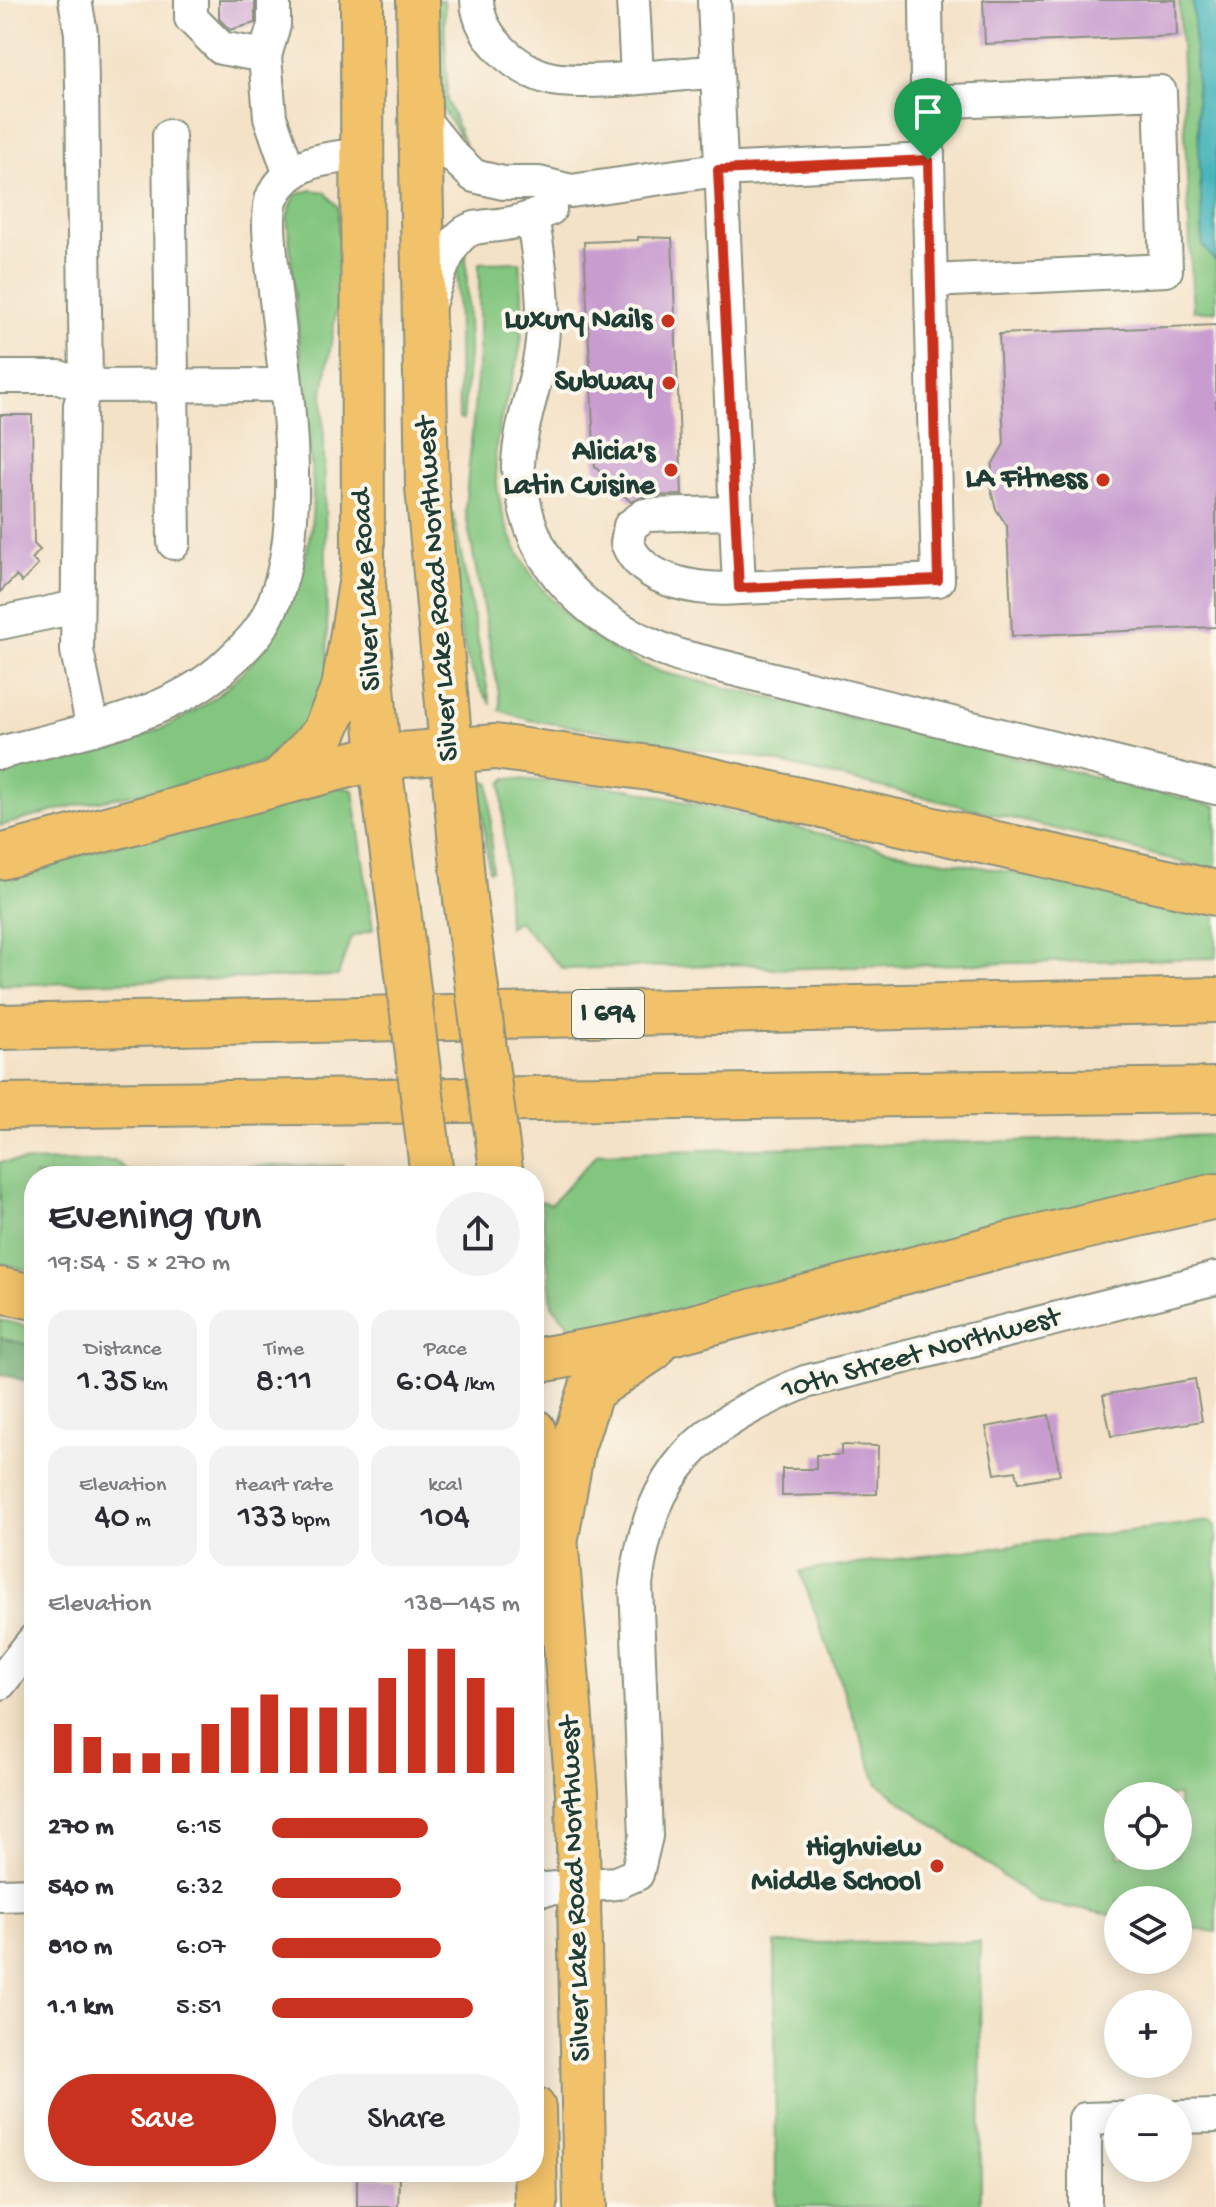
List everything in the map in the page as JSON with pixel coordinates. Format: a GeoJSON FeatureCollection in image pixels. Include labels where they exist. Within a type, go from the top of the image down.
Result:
{"type":"FeatureCollection","features":[{"type":"Feature","properties":{"kind":"highway"},"geometry":{"type":"LineString","coordinates":[[278,783],[323,735],[344,688],[363,571]]}},
{"type":"Feature","properties":{"kind":"highway"},"geometry":{"type":"LineString","coordinates":[[0,857],[379,757],[495,747],[664,770],[1216,893]]}},
{"type":"Feature","properties":{"kind":"highway","name":"I 694"},"geometry":{"type":"LineString","coordinates":[[0,1027],[1216,1000]]}},
{"type":"Feature","properties":{"kind":"highway"},"geometry":{"type":"LineString","coordinates":[[0,1106],[1216,1090]]}},
{"type":"Feature","properties":{"kind":"highway"},"geometry":{"type":"LineString","coordinates":[[544,1360],[570,1358],[998,1247],[1216,1196]]}},
{"type":"Feature","properties":{"kind":"highway"},"geometry":{"type":"LineString","coordinates":[[0,1290],[24,1295]]}},
{"type":"Feature","properties":{"kind":"highway"},"geometry":{"type":"LineString","coordinates":[[556,1537],[572,1448],[591,1390],[681,1330]]}},
{"type":"Feature","properties":{"kind":"main road","name":"Silver Lake Road"},"geometry":{"type":"LineString","coordinates":[[362,0],[363,571],[379,757],[431,1166]]}},
{"type":"Feature","properties":{"kind":"main road","name":"Silver Lake Road Northwest"},"geometry":{"type":"LineString","coordinates":[[418,0],[427,487],[465,899],[501,1166]]}},
{"type":"Feature","properties":{"kind":"main road","name":"Silver Lake Road Northwest"},"geometry":{"type":"LineString","coordinates":[[544,1479],[556,1537],[577,1792],[585,2207]]}},
{"type":"Feature","properties":{"kind":"main road"},"geometry":{"type":"LineString","coordinates":[[535,2182],[536,2207]]}},
{"type":"Feature","properties":{"kind":"street"},"geometry":{"type":"LineString","coordinates":[[75,0],[82,87],[86,386],[80,405],[77,651],[93,729]]}},
{"type":"Feature","properties":{"kind":"street"},"geometry":{"type":"LineString","coordinates":[[191,0],[191,18],[221,48],[265,56]]}},
{"type":"Feature","properties":{"kind":"street"},"geometry":{"type":"LineString","coordinates":[[274,0],[274,25],[265,56],[270,117],[289,172]]}},
{"type":"Feature","properties":{"kind":"street"},"geometry":{"type":"LineString","coordinates":[[477,0],[477,15],[498,46],[524,68],[559,80],[715,72]]}},
{"type":"Feature","properties":{"kind":"street"},"geometry":{"type":"LineString","coordinates":[[633,0],[637,76]]}},
{"type":"Feature","properties":{"kind":"street"},"geometry":{"type":"LineString","coordinates":[[714,0],[718,170],[739,588]]}},
{"type":"Feature","properties":{"kind":"street"},"geometry":{"type":"LineString","coordinates":[[736,513],[645,515],[630,526],[627,543],[638,561],[687,585],[708,590],[938,580],[926,0]]}},
{"type":"Feature","properties":{"kind":"street"},"geometry":{"type":"LineString","coordinates":[[927,102],[1160,92],[1166,270],[931,281]]}},
{"type":"Feature","properties":{"kind":"street"},"geometry":{"type":"LineString","coordinates":[[418,113],[452,155],[474,176],[503,183],[539,183],[571,191],[718,170],[928,160]]}},
{"type":"Feature","properties":{"kind":"street"},"geometry":{"type":"LineString","coordinates":[[169,136],[175,386],[174,543]]}},
{"type":"Feature","properties":{"kind":"street"},"geometry":{"type":"LineString","coordinates":[[0,753],[93,729],[164,706],[227,665],[262,626],[279,582],[293,524],[286,385],[270,228],[271,198],[289,172],[320,158],[362,155]]}},
{"type":"Feature","properties":{"kind":"street"},"geometry":{"type":"LineString","coordinates":[[422,325],[442,264],[460,234],[474,226],[532,218],[553,207],[571,191]]}},
{"type":"Feature","properties":{"kind":"street"},"geometry":{"type":"LineString","coordinates":[[532,218],[540,260],[543,328],[538,375],[523,420],[518,468],[535,540],[562,581],[583,604],[638,642],[680,656],[1216,788]]}},
{"type":"Feature","properties":{"kind":"street"},"geometry":{"type":"LineString","coordinates":[[0,377],[59,377],[86,386],[286,385]]}},
{"type":"Feature","properties":{"kind":"street"},"geometry":{"type":"LineString","coordinates":[[0,623],[76,607]]}},
{"type":"Feature","properties":{"kind":"street","name":"10th Street Northwest"},"geometry":{"type":"LineString","coordinates":[[580,1887],[616,1883],[637,1874],[643,1859],[646,1836],[636,1584],[641,1544],[655,1502],[672,1473],[701,1440],[756,1403],[805,1382],[1216,1278]]}},
{"type":"Feature","properties":{"kind":"street"},"geometry":{"type":"LineString","coordinates":[[0,1683],[24,1653]]}},
{"type":"Feature","properties":{"kind":"street"},"geometry":{"type":"LineString","coordinates":[[544,1889],[580,1887]]}},
{"type":"Feature","properties":{"kind":"street"},"geometry":{"type":"LineString","coordinates":[[0,1895],[24,1894]]}},
{"type":"Feature","properties":{"kind":"street"},"geometry":{"type":"LineString","coordinates":[[1192,2117],[1216,2116]]}},
{"type":"Feature","properties":{"kind":"street"},"geometry":{"type":"LineString","coordinates":[[1085,2207],[1085,2119],[1104,2118]]}},
{"type":"Feature","properties":{"kind":"green space"},"geometry":{"type":"Polygon","coordinates":[[[436,0],[444,0],[447,100],[465,145],[439,103],[436,0]]]}},
{"type":"Feature","properties":{"kind":"green space"},"geometry":{"type":"Polygon","coordinates":[[[1179,0],[1193,0],[1203,246],[1216,262],[1216,311],[1193,311],[1179,0]]]}},
{"type":"Feature","properties":{"kind":"green space"},"geometry":{"type":"Polygon","coordinates":[[[311,190],[325,192],[338,207],[340,287],[323,393],[328,673],[313,720],[276,756],[254,766],[212,779],[73,806],[0,826],[0,773],[126,742],[165,727],[199,708],[229,685],[255,659],[276,629],[304,561],[311,524],[313,486],[287,216],[295,195],[311,190]]]}},
{"type":"Feature","properties":{"kind":"green space"},"geometry":{"type":"Polygon","coordinates":[[[466,256],[469,352],[463,420],[459,419],[457,262],[466,256]]]}},
{"type":"Feature","properties":{"kind":"green space"},"geometry":{"type":"Polygon","coordinates":[[[520,262],[521,342],[498,435],[497,487],[506,524],[521,557],[541,588],[566,615],[595,638],[661,672],[1216,806],[1216,872],[1090,837],[751,756],[720,754],[628,735],[529,720],[499,710],[501,705],[465,509],[479,356],[479,263],[520,262]]]}},
{"type":"Feature","properties":{"kind":"green space"},"geometry":{"type":"Polygon","coordinates":[[[450,513],[453,513],[490,702],[468,662],[462,637],[454,586],[450,513]]]}},
{"type":"Feature","properties":{"kind":"green space"},"geometry":{"type":"Polygon","coordinates":[[[507,778],[630,789],[912,855],[1216,908],[1216,958],[772,969],[755,964],[563,969],[518,921],[508,927],[502,783],[507,778]]]}},
{"type":"Feature","properties":{"kind":"green space"},"geometry":{"type":"Polygon","coordinates":[[[483,781],[490,784],[492,870],[489,871],[479,788],[483,781]]]}},
{"type":"Feature","properties":{"kind":"green space"},"geometry":{"type":"Polygon","coordinates":[[[338,786],[353,790],[373,930],[351,937],[338,976],[0,985],[0,876],[338,786]]]}},
{"type":"Feature","properties":{"kind":"green space"},"geometry":{"type":"Polygon","coordinates":[[[1216,1135],[1216,1181],[577,1335],[552,1305],[544,1202],[551,1204],[598,1153],[1216,1135]]]}},
{"type":"Feature","properties":{"kind":"green space"},"geometry":{"type":"Polygon","coordinates":[[[115,1161],[121,1166],[24,1166],[24,1269],[0,1264],[0,1162],[115,1161]]]}},
{"type":"Feature","properties":{"kind":"green space"},"geometry":{"type":"Polygon","coordinates":[[[0,1320],[24,1326],[24,1344],[0,1338],[0,1320]]]}},
{"type":"Feature","properties":{"kind":"green space"},"geometry":{"type":"Polygon","coordinates":[[[0,1338],[24,1344],[24,1380],[0,1374],[0,1338]]]}},
{"type":"Feature","properties":{"kind":"green space"},"geometry":{"type":"Polygon","coordinates":[[[1210,1521],[1216,1526],[1216,1932],[1192,1928],[1192,1886],[1104,1886],[1104,1914],[1038,1902],[878,1784],[800,1571],[1210,1521]]]}},
{"type":"Feature","properties":{"kind":"green space"},"geometry":{"type":"Polygon","coordinates":[[[980,1942],[981,2207],[776,2207],[775,1943],[980,1942]]]}},
{"type":"Feature","properties":{"kind":"water"},"geometry":{"type":"Polygon","coordinates":[[[1193,0],[1216,0],[1216,262],[1203,246],[1193,0]]]}},
{"type":"Feature","properties":{"kind":"building"},"geometry":{"type":"Polygon","coordinates":[[[219,0],[255,0],[255,23],[230,30],[219,19],[219,0]]]}},
{"type":"Feature","properties":{"kind":"building"},"geometry":{"type":"Polygon","coordinates":[[[983,0],[1176,0],[1177,36],[985,44],[983,0]]]}},
{"type":"Feature","properties":{"kind":"building"},"geometry":{"type":"Polygon","coordinates":[[[638,237],[672,238],[682,495],[645,496],[631,502],[595,467],[584,242],[638,240],[638,237]]]}},
{"type":"Feature","properties":{"kind":"building","name":"LA Fitness"},"geometry":{"type":"Polygon","coordinates":[[[1216,325],[1216,627],[1012,636],[1007,526],[996,509],[990,486],[992,465],[1004,444],[999,334],[1216,325]]]}},
{"type":"Feature","properties":{"kind":"building"},"geometry":{"type":"Polygon","coordinates":[[[0,415],[32,415],[34,544],[40,550],[32,559],[38,565],[22,582],[16,576],[0,592],[0,415]]]}},
{"type":"Feature","properties":{"kind":"building"},"geometry":{"type":"Polygon","coordinates":[[[1195,1379],[1202,1421],[1111,1436],[1103,1395],[1195,1379]]]}},
{"type":"Feature","properties":{"kind":"building"},"geometry":{"type":"Polygon","coordinates":[[[1049,1415],[1060,1475],[1019,1482],[1016,1471],[995,1474],[986,1427],[1049,1415]]]}},
{"type":"Feature","properties":{"kind":"building"},"geometry":{"type":"Polygon","coordinates":[[[841,1445],[878,1446],[877,1494],[782,1496],[782,1469],[816,1469],[816,1455],[841,1455],[841,1445]]]}},
{"type":"Feature","properties":{"kind":"building"},"geometry":{"type":"Polygon","coordinates":[[[357,2182],[399,2182],[398,2207],[357,2207],[357,2182]]]}},
{"type":"Feature","properties":{"kind":"place","name":"Luxury Nails"},"geometry":{"type":"Point","coordinates":[668,321]}},
{"type":"Feature","properties":{"kind":"place","name":"Subway"},"geometry":{"type":"Point","coordinates":[669,383]}},
{"type":"Feature","properties":{"kind":"place","name":"Alicia's Latin Cuisine"},"geometry":{"type":"Point","coordinates":[671,470]}},
{"type":"Feature","properties":{"kind":"place","name":"LA Fitness"},"geometry":{"type":"Point","coordinates":[1103,480]}},
{"type":"Feature","properties":{"kind":"place","name":"Highview Middle School"},"geometry":{"type":"Point","coordinates":[937,1866]}},
{"type":"Feature","properties":{"kind":"route"},"geometry":{"type":"LineString","coordinates":[[928,160],[938,580],[739,588],[718,170],[928,160]]}}]}
